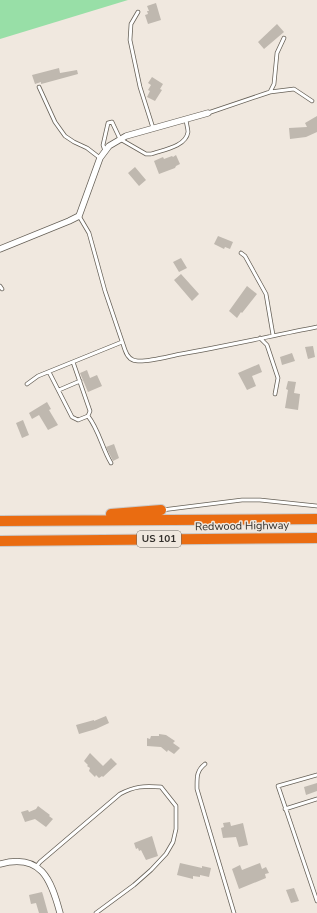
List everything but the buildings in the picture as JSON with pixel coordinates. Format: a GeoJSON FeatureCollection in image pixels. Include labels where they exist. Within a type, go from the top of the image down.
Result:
{"type":"FeatureCollection","features":[{"type":"Feature","properties":{"kind":"highway"},"geometry":{"type":"LineString","coordinates":[[12,521],[161,510]]}},
{"type":"Feature","properties":{"kind":"highway","name":"Redwood Highway"},"geometry":{"type":"LineString","coordinates":[[0,521],[317,519]]}},
{"type":"Feature","properties":{"kind":"highway","name":"Redwood Highway"},"geometry":{"type":"LineString","coordinates":[[0,541],[317,538]]}},
{"type":"Feature","properties":{"kind":"street"},"geometry":{"type":"LineString","coordinates":[[0,249],[79,216],[100,158],[109,146],[126,136],[208,113]]}},
{"type":"Feature","properties":{"kind":"street"},"geometry":{"type":"LineString","coordinates":[[0,864],[10,861],[19,861],[28,863],[42,870],[51,884],[60,913]]}},
{"type":"Feature","properties":{"kind":"lane"},"geometry":{"type":"LineString","coordinates":[[138,12],[131,24],[130,40],[140,87],[153,128]]}},
{"type":"Feature","properties":{"kind":"lane"},"geometry":{"type":"LineString","coordinates":[[270,92],[274,84],[277,53],[284,38]]}},
{"type":"Feature","properties":{"kind":"lane"},"geometry":{"type":"LineString","coordinates":[[39,87],[55,122],[65,136],[87,148],[100,158]]}},
{"type":"Feature","properties":{"kind":"lane"},"geometry":{"type":"LineString","coordinates":[[208,113],[270,92],[294,89],[312,101]]}},
{"type":"Feature","properties":{"kind":"lane"},"geometry":{"type":"LineString","coordinates":[[105,151],[104,144],[108,123],[112,122],[120,139],[146,154],[151,154],[180,144],[183,141],[188,131],[186,119]]}},
{"type":"Feature","properties":{"kind":"lane"},"geometry":{"type":"LineString","coordinates":[[79,216],[89,234],[105,291],[129,358],[136,361],[141,361],[231,345],[317,327]]}},
{"type":"Feature","properties":{"kind":"lane"},"geometry":{"type":"LineString","coordinates":[[241,253],[245,256],[266,294],[266,304],[273,335]]}},
{"type":"Feature","properties":{"kind":"lane"},"geometry":{"type":"LineString","coordinates":[[260,338],[267,346],[278,378],[275,394]]}},
{"type":"Feature","properties":{"kind":"lane"},"geometry":{"type":"LineString","coordinates":[[27,384],[49,372],[122,342]]}},
{"type":"Feature","properties":{"kind":"lane"},"geometry":{"type":"LineString","coordinates":[[73,362],[90,411],[88,416]]}},
{"type":"Feature","properties":{"kind":"lane"},"geometry":{"type":"LineString","coordinates":[[49,372],[72,417],[78,420],[88,416]]}},
{"type":"Feature","properties":{"kind":"lane"},"geometry":{"type":"LineString","coordinates":[[58,390],[80,382]]}},
{"type":"Feature","properties":{"kind":"lane"},"geometry":{"type":"LineString","coordinates":[[88,416],[94,423],[105,454],[111,463]]}},
{"type":"Feature","properties":{"kind":"lane"},"geometry":{"type":"LineString","coordinates":[[161,510],[242,500],[260,500],[317,506]]}},
{"type":"Feature","properties":{"kind":"lane"},"geometry":{"type":"LineString","coordinates":[[206,764],[198,773],[197,789],[234,913]]}},
{"type":"Feature","properties":{"kind":"lane"},"geometry":{"type":"LineString","coordinates":[[317,775],[278,786],[317,901]]}},
{"type":"Feature","properties":{"kind":"lane"},"geometry":{"type":"LineString","coordinates":[[36,867],[120,794],[133,788],[144,786],[161,787],[176,806],[176,829],[174,842],[166,854],[151,870],[134,885],[96,913]]}},
{"type":"Feature","properties":{"kind":"lane"},"geometry":{"type":"LineString","coordinates":[[285,809],[317,799]]}},
{"type":"Feature","properties":{"kind":"green space"},"geometry":{"type":"Polygon","coordinates":[[[0,0],[128,0],[0,39],[0,0]]]}}]}
